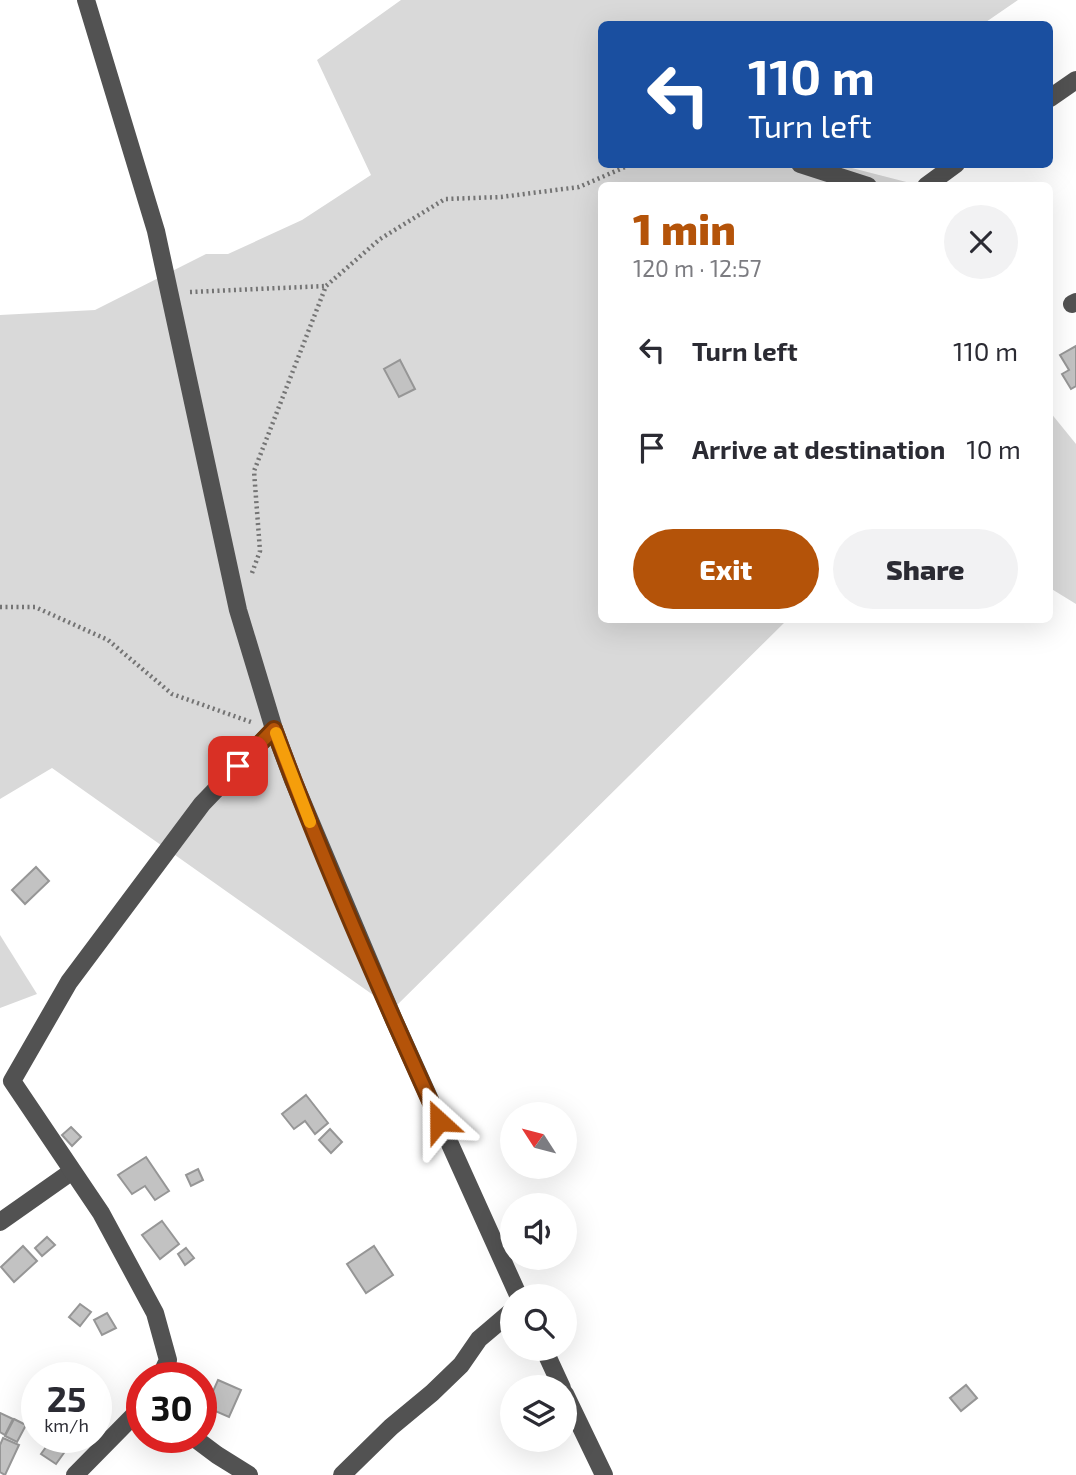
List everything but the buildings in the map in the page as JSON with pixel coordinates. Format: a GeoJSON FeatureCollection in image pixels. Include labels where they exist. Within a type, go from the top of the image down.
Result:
{"type":"FeatureCollection","features":[{"type":"Feature","properties":{"kind":"street"},"geometry":{"type":"LineString","coordinates":[[86,0],[156,230],[238,610],[274,729],[394,1020],[513,1284]]}},
{"type":"Feature","properties":{"kind":"street"},"geometry":{"type":"LineString","coordinates":[[1053,96],[1076,80]]}},
{"type":"Feature","properties":{"kind":"street"},"geometry":{"type":"LineString","coordinates":[[812,168],[856,182]]}},
{"type":"Feature","properties":{"kind":"street"},"geometry":{"type":"LineString","coordinates":[[931,182],[951,168]]}},
{"type":"Feature","properties":{"kind":"street"},"geometry":{"type":"LineString","coordinates":[[167,1362],[155,1313],[101,1213],[12,1081],[69,982],[202,804],[274,729]]}},
{"type":"Feature","properties":{"kind":"street"},"geometry":{"type":"LineString","coordinates":[[0,1222],[71,1171]]}},
{"type":"Feature","properties":{"kind":"street"},"geometry":{"type":"LineString","coordinates":[[342,1475],[391,1427],[452,1374],[479,1339],[500,1321]]}},
{"type":"Feature","properties":{"kind":"street"},"geometry":{"type":"LineString","coordinates":[[577,1419],[604,1475]]}},
{"type":"Feature","properties":{"kind":"street"},"geometry":{"type":"LineString","coordinates":[[75,1475],[126,1423]]}},
{"type":"Feature","properties":{"kind":"street"},"geometry":{"type":"LineString","coordinates":[[214,1453],[249,1475]]}},
{"type":"Feature","properties":{"kind":"path"},"geometry":{"type":"LineString","coordinates":[[251,575],[260,551],[254,471],[326,286],[380,239],[445,199],[501,197],[579,187],[623,168]]}},
{"type":"Feature","properties":{"kind":"path"},"geometry":{"type":"LineString","coordinates":[[168,293],[326,286]]}},
{"type":"Feature","properties":{"kind":"path"},"geometry":{"type":"LineString","coordinates":[[0,607],[35,607],[108,640],[172,694],[274,729]]}},
{"type":"Feature","properties":{"kind":"shaded area"},"geometry":{"type":"Polygon","coordinates":[[[401,0],[1018,0],[987,21],[598,21],[598,168],[852,168],[906,182],[598,182],[598,623],[784,623],[393,1009],[52,768],[0,799],[0,315],[95,310],[206,254],[228,254],[302,220],[371,175],[317,60],[401,0]]]}},
{"type":"Feature","properties":{"kind":"shaded area"},"geometry":{"type":"Polygon","coordinates":[[[1053,416],[1076,444],[1076,604],[1053,590],[1053,416]]]}},
{"type":"Feature","properties":{"kind":"shaded area"},"geometry":{"type":"Polygon","coordinates":[[[0,935],[37,994],[0,1008],[0,935]]]}},
{"type":"Feature","properties":{"kind":"slow traffic"},"geometry":{"type":"LineString","coordinates":[[276,733],[310,822]]}},
{"type":"Feature","properties":{"kind":"route"},"geometry":{"type":"LineString","coordinates":[[238,766],[274,729],[394,1020],[439,1121]]}}]}
